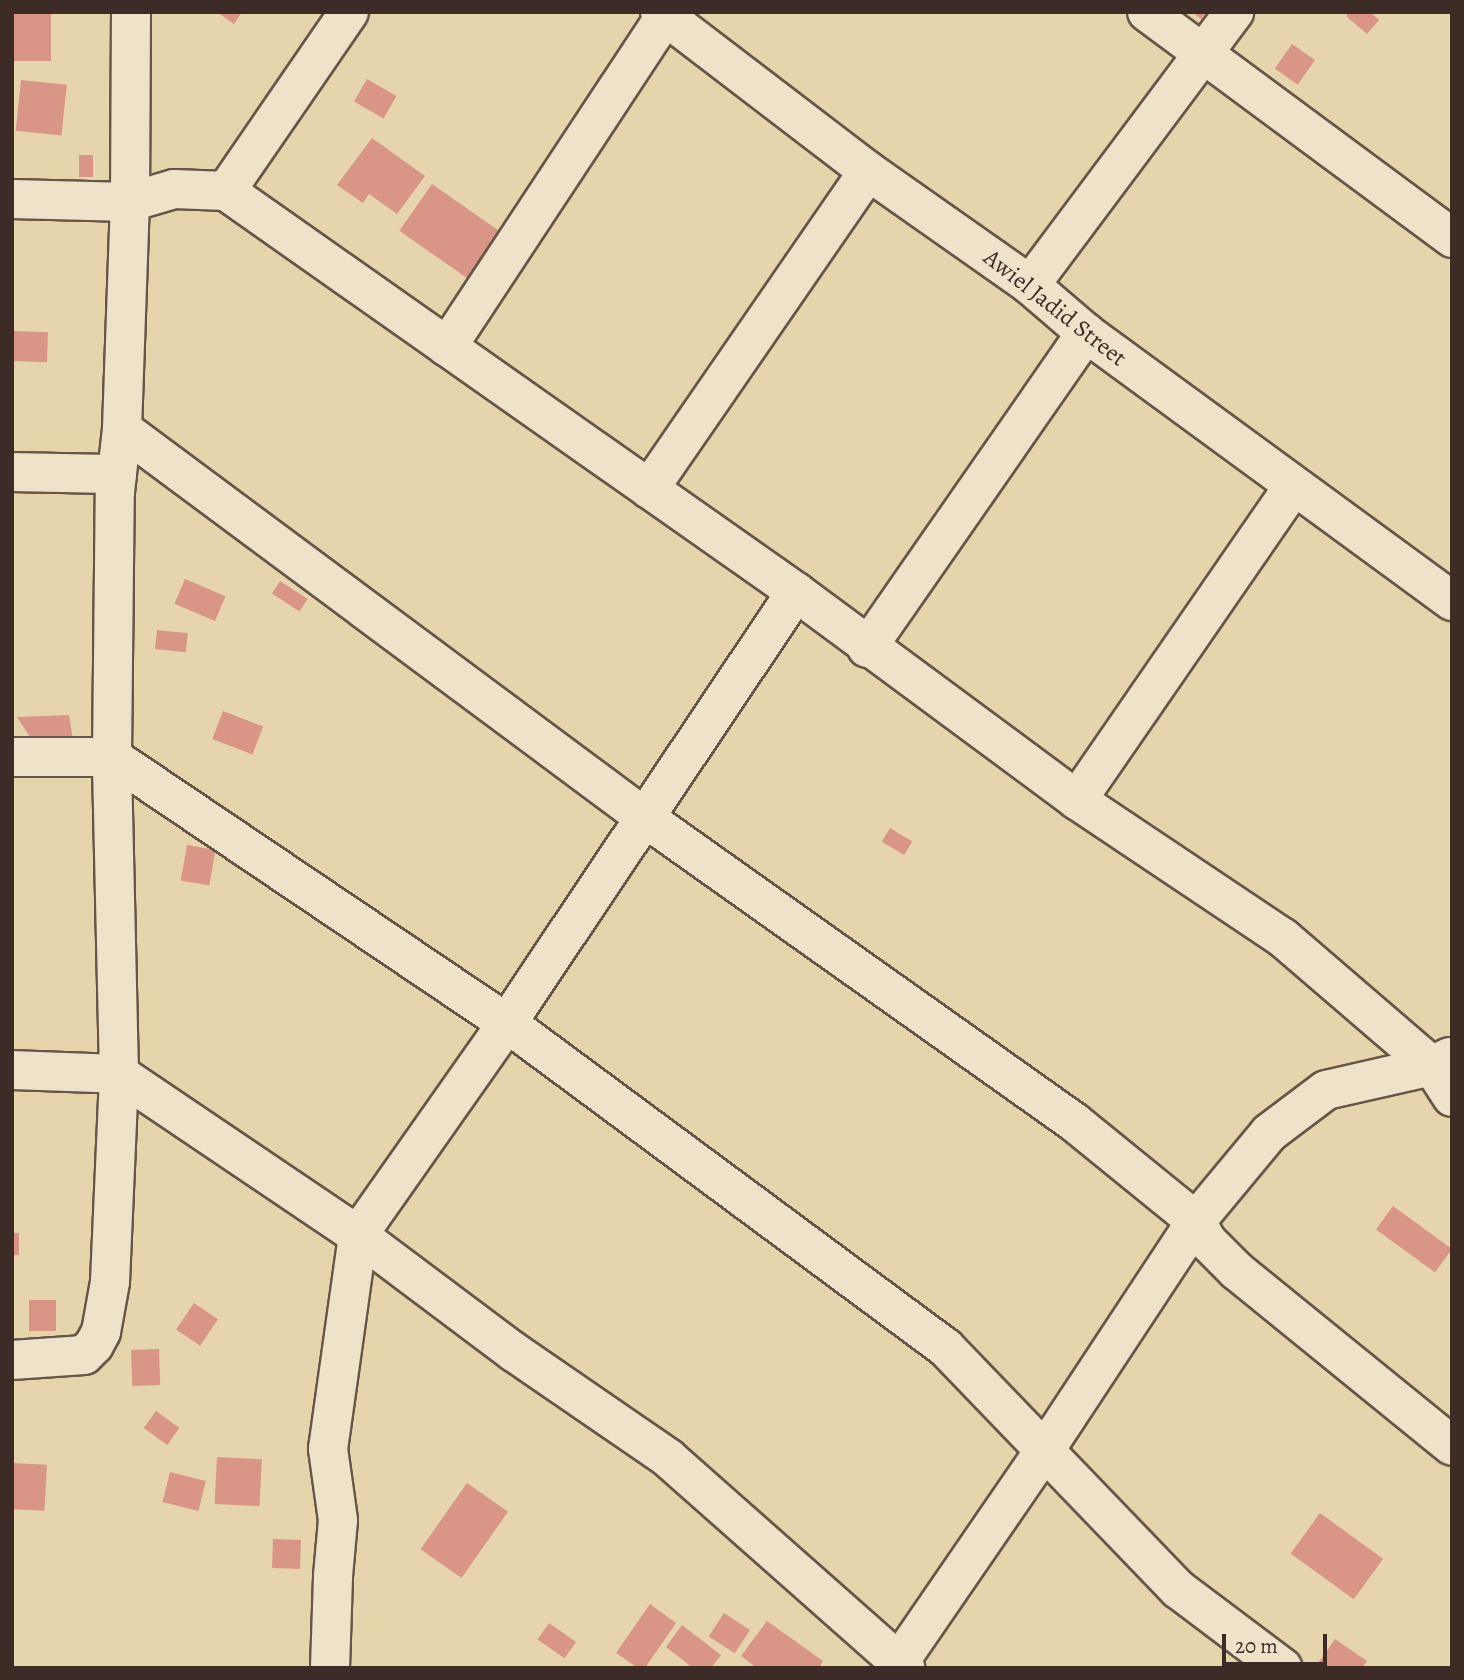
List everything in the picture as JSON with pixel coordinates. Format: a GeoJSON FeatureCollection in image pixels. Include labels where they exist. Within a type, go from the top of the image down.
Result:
{"type":"FeatureCollection","features":[{"type":"Feature","properties":{"kind":"street"},"geometry":{"type":"LineString","coordinates":[[12,1360],[84,1355],[101,1332],[110,1282],[119,1074],[112,757],[117,474],[122,429],[130,202],[131,12]]}},
{"type":"Feature","properties":{"kind":"street"},"geometry":{"type":"LineString","coordinates":[[226,191],[349,12]]}},
{"type":"Feature","properties":{"kind":"street"},"geometry":{"type":"LineString","coordinates":[[1147,12],[1452,238]]}},
{"type":"Feature","properties":{"kind":"street"},"geometry":{"type":"LineString","coordinates":[[1030,285],[1234,12]]}},
{"type":"Feature","properties":{"kind":"street"},"geometry":{"type":"LineString","coordinates":[[447,346],[662,14]]}},
{"type":"Feature","properties":{"kind":"street","name":"Awiel Jadid Street"},"geometry":{"type":"LineString","coordinates":[[662,14],[868,171],[1030,285],[1086,333],[1293,487],[1452,601]]}},
{"type":"Feature","properties":{"kind":"street"},"geometry":{"type":"LineString","coordinates":[[649,489],[868,171]]}},
{"type":"Feature","properties":{"kind":"street"},"geometry":{"type":"LineString","coordinates":[[12,199],[130,202],[174,189],[226,191],[796,592],[867,648],[1077,800],[1282,937],[1445,1073]]}},
{"type":"Feature","properties":{"kind":"street"},"geometry":{"type":"LineString","coordinates":[[867,648],[1086,333]]}},
{"type":"Feature","properties":{"kind":"street"},"geometry":{"type":"LineString","coordinates":[[122,429],[644,817],[1074,1122],[1196,1222],[1207,1241],[1237,1271],[1452,1446]]}},
{"type":"Feature","properties":{"kind":"street"},"geometry":{"type":"LineString","coordinates":[[12,472],[117,474]]}},
{"type":"Feature","properties":{"kind":"street"},"geometry":{"type":"LineString","coordinates":[[1077,800],[1293,487]]}},
{"type":"Feature","properties":{"kind":"street"},"geometry":{"type":"LineString","coordinates":[[330,1668],[338,1520],[328,1449],[358,1236],[507,1023],[796,592]]}},
{"type":"Feature","properties":{"kind":"street"},"geometry":{"type":"LineString","coordinates":[[12,757],[112,757],[507,1023],[946,1348],[1178,1589],[1283,1668]]}},
{"type":"Feature","properties":{"kind":"street"},"geometry":{"type":"LineString","coordinates":[[12,1070],[119,1074],[358,1236],[514,1352],[668,1458],[900,1665],[1196,1222],[1269,1133],[1326,1090],[1445,1073]]}},
{"type":"Feature","properties":{"kind":"building"},"geometry":{"type":"Polygon","coordinates":[[[12,12],[51,12],[51,61],[12,61],[12,12]]]}},
{"type":"Feature","properties":{"kind":"building"},"geometry":{"type":"Polygon","coordinates":[[[217,12],[242,12],[234,24],[217,12]]]}},
{"type":"Feature","properties":{"kind":"building"},"geometry":{"type":"Polygon","coordinates":[[[1192,12],[1206,12],[1201,19],[1192,12]]]}},
{"type":"Feature","properties":{"kind":"building"},"geometry":{"type":"Polygon","coordinates":[[[1350,12],[1370,12],[1379,20],[1367,34],[1346,16],[1350,12]]]}},
{"type":"Feature","properties":{"kind":"building"},"geometry":{"type":"Polygon","coordinates":[[[1292,44],[1315,60],[1298,85],[1275,69],[1292,44]]]}},
{"type":"Feature","properties":{"kind":"building"},"geometry":{"type":"Polygon","coordinates":[[[367,79],[396,96],[383,119],[354,102],[367,79]]]}},
{"type":"Feature","properties":{"kind":"building"},"geometry":{"type":"Polygon","coordinates":[[[21,80],[67,85],[61,136],[16,131],[21,80]]]}},
{"type":"Feature","properties":{"kind":"building"},"geometry":{"type":"Polygon","coordinates":[[[372,138],[425,176],[397,214],[369,194],[363,203],[337,185],[372,138]]]}},
{"type":"Feature","properties":{"kind":"building"},"geometry":{"type":"Polygon","coordinates":[[[79,155],[93,155],[93,177],[79,177],[79,155]]]}},
{"type":"Feature","properties":{"kind":"building"},"geometry":{"type":"Polygon","coordinates":[[[432,184],[511,240],[479,286],[399,231],[432,184]]]}},
{"type":"Feature","properties":{"kind":"building"},"geometry":{"type":"Polygon","coordinates":[[[13,331],[48,332],[47,362],[12,361],[13,331]]]}},
{"type":"Feature","properties":{"kind":"building"},"geometry":{"type":"Polygon","coordinates":[[[185,579],[226,596],[215,621],[174,604],[185,579]]]}},
{"type":"Feature","properties":{"kind":"building"},"geometry":{"type":"Polygon","coordinates":[[[280,581],[308,599],[300,612],[272,594],[280,581]]]}},
{"type":"Feature","properties":{"kind":"building"},"geometry":{"type":"Polygon","coordinates":[[[157,630],[188,633],[186,652],[155,649],[157,630]]]}},
{"type":"Feature","properties":{"kind":"building"},"geometry":{"type":"Polygon","coordinates":[[[223,711],[263,726],[252,754],[212,739],[223,711]]]}},
{"type":"Feature","properties":{"kind":"building"},"geometry":{"type":"Polygon","coordinates":[[[69,715],[74,746],[36,746],[17,717],[69,715]]]}},
{"type":"Feature","properties":{"kind":"building"},"geometry":{"type":"Polygon","coordinates":[[[890,828],[912,841],[904,855],[882,842],[890,828]]]}},
{"type":"Feature","properties":{"kind":"building"},"geometry":{"type":"Polygon","coordinates":[[[187,845],[216,850],[209,885],[181,880],[187,845]]]}},
{"type":"Feature","properties":{"kind":"building"},"geometry":{"type":"Polygon","coordinates":[[[1393,1206],[1452,1249],[1435,1272],[1376,1229],[1393,1206]]]}},
{"type":"Feature","properties":{"kind":"building"},"geometry":{"type":"Polygon","coordinates":[[[12,1233],[19,1233],[19,1255],[12,1255],[12,1233]]]}},
{"type":"Feature","properties":{"kind":"building"},"geometry":{"type":"Polygon","coordinates":[[[29,1300],[56,1300],[56,1331],[29,1331],[29,1300]]]}},
{"type":"Feature","properties":{"kind":"building"},"geometry":{"type":"Polygon","coordinates":[[[194,1303],[218,1319],[200,1346],[176,1330],[194,1303]]]}},
{"type":"Feature","properties":{"kind":"building"},"geometry":{"type":"Polygon","coordinates":[[[159,1349],[160,1385],[132,1386],[131,1350],[159,1349]]]}},
{"type":"Feature","properties":{"kind":"building"},"geometry":{"type":"Polygon","coordinates":[[[156,1411],[179,1428],[167,1445],[144,1428],[156,1411]]]}},
{"type":"Feature","properties":{"kind":"building"},"geometry":{"type":"Polygon","coordinates":[[[217,1457],[262,1459],[259,1506],[215,1504],[217,1457]]]}},
{"type":"Feature","properties":{"kind":"building"},"geometry":{"type":"Polygon","coordinates":[[[12,1463],[47,1465],[45,1511],[12,1509],[12,1463]]]}},
{"type":"Feature","properties":{"kind":"building"},"geometry":{"type":"Polygon","coordinates":[[[170,1472],[206,1481],[198,1511],[163,1502],[170,1472]]]}},
{"type":"Feature","properties":{"kind":"building"},"geometry":{"type":"Polygon","coordinates":[[[467,1483],[508,1512],[461,1578],[421,1549],[467,1483]]]}},
{"type":"Feature","properties":{"kind":"building"},"geometry":{"type":"Polygon","coordinates":[[[1320,1513],[1383,1559],[1354,1599],[1291,1553],[1320,1513]]]}},
{"type":"Feature","properties":{"kind":"building"},"geometry":{"type":"Polygon","coordinates":[[[273,1539],[301,1540],[300,1569],[272,1568],[273,1539]]]}},
{"type":"Feature","properties":{"kind":"building"},"geometry":{"type":"Polygon","coordinates":[[[650,1604],[676,1623],[645,1668],[638,1668],[616,1653],[650,1604]]]}},
{"type":"Feature","properties":{"kind":"building"},"geometry":{"type":"Polygon","coordinates":[[[724,1613],[750,1630],[735,1653],[709,1636],[724,1613]]]}},
{"type":"Feature","properties":{"kind":"building"},"geometry":{"type":"Polygon","coordinates":[[[767,1621],[823,1661],[819,1668],[757,1668],[741,1656],[767,1621]]]}},
{"type":"Feature","properties":{"kind":"building"},"geometry":{"type":"Polygon","coordinates":[[[549,1623],[576,1642],[565,1658],[538,1639],[549,1623]]]}},
{"type":"Feature","properties":{"kind":"building"},"geometry":{"type":"Polygon","coordinates":[[[682,1625],[721,1655],[711,1668],[693,1668],[666,1647],[682,1625]]]}},
{"type":"Feature","properties":{"kind":"building"},"geometry":{"type":"Polygon","coordinates":[[[1335,1639],[1367,1661],[1362,1668],[1316,1666],[1335,1639]]]}}]}
